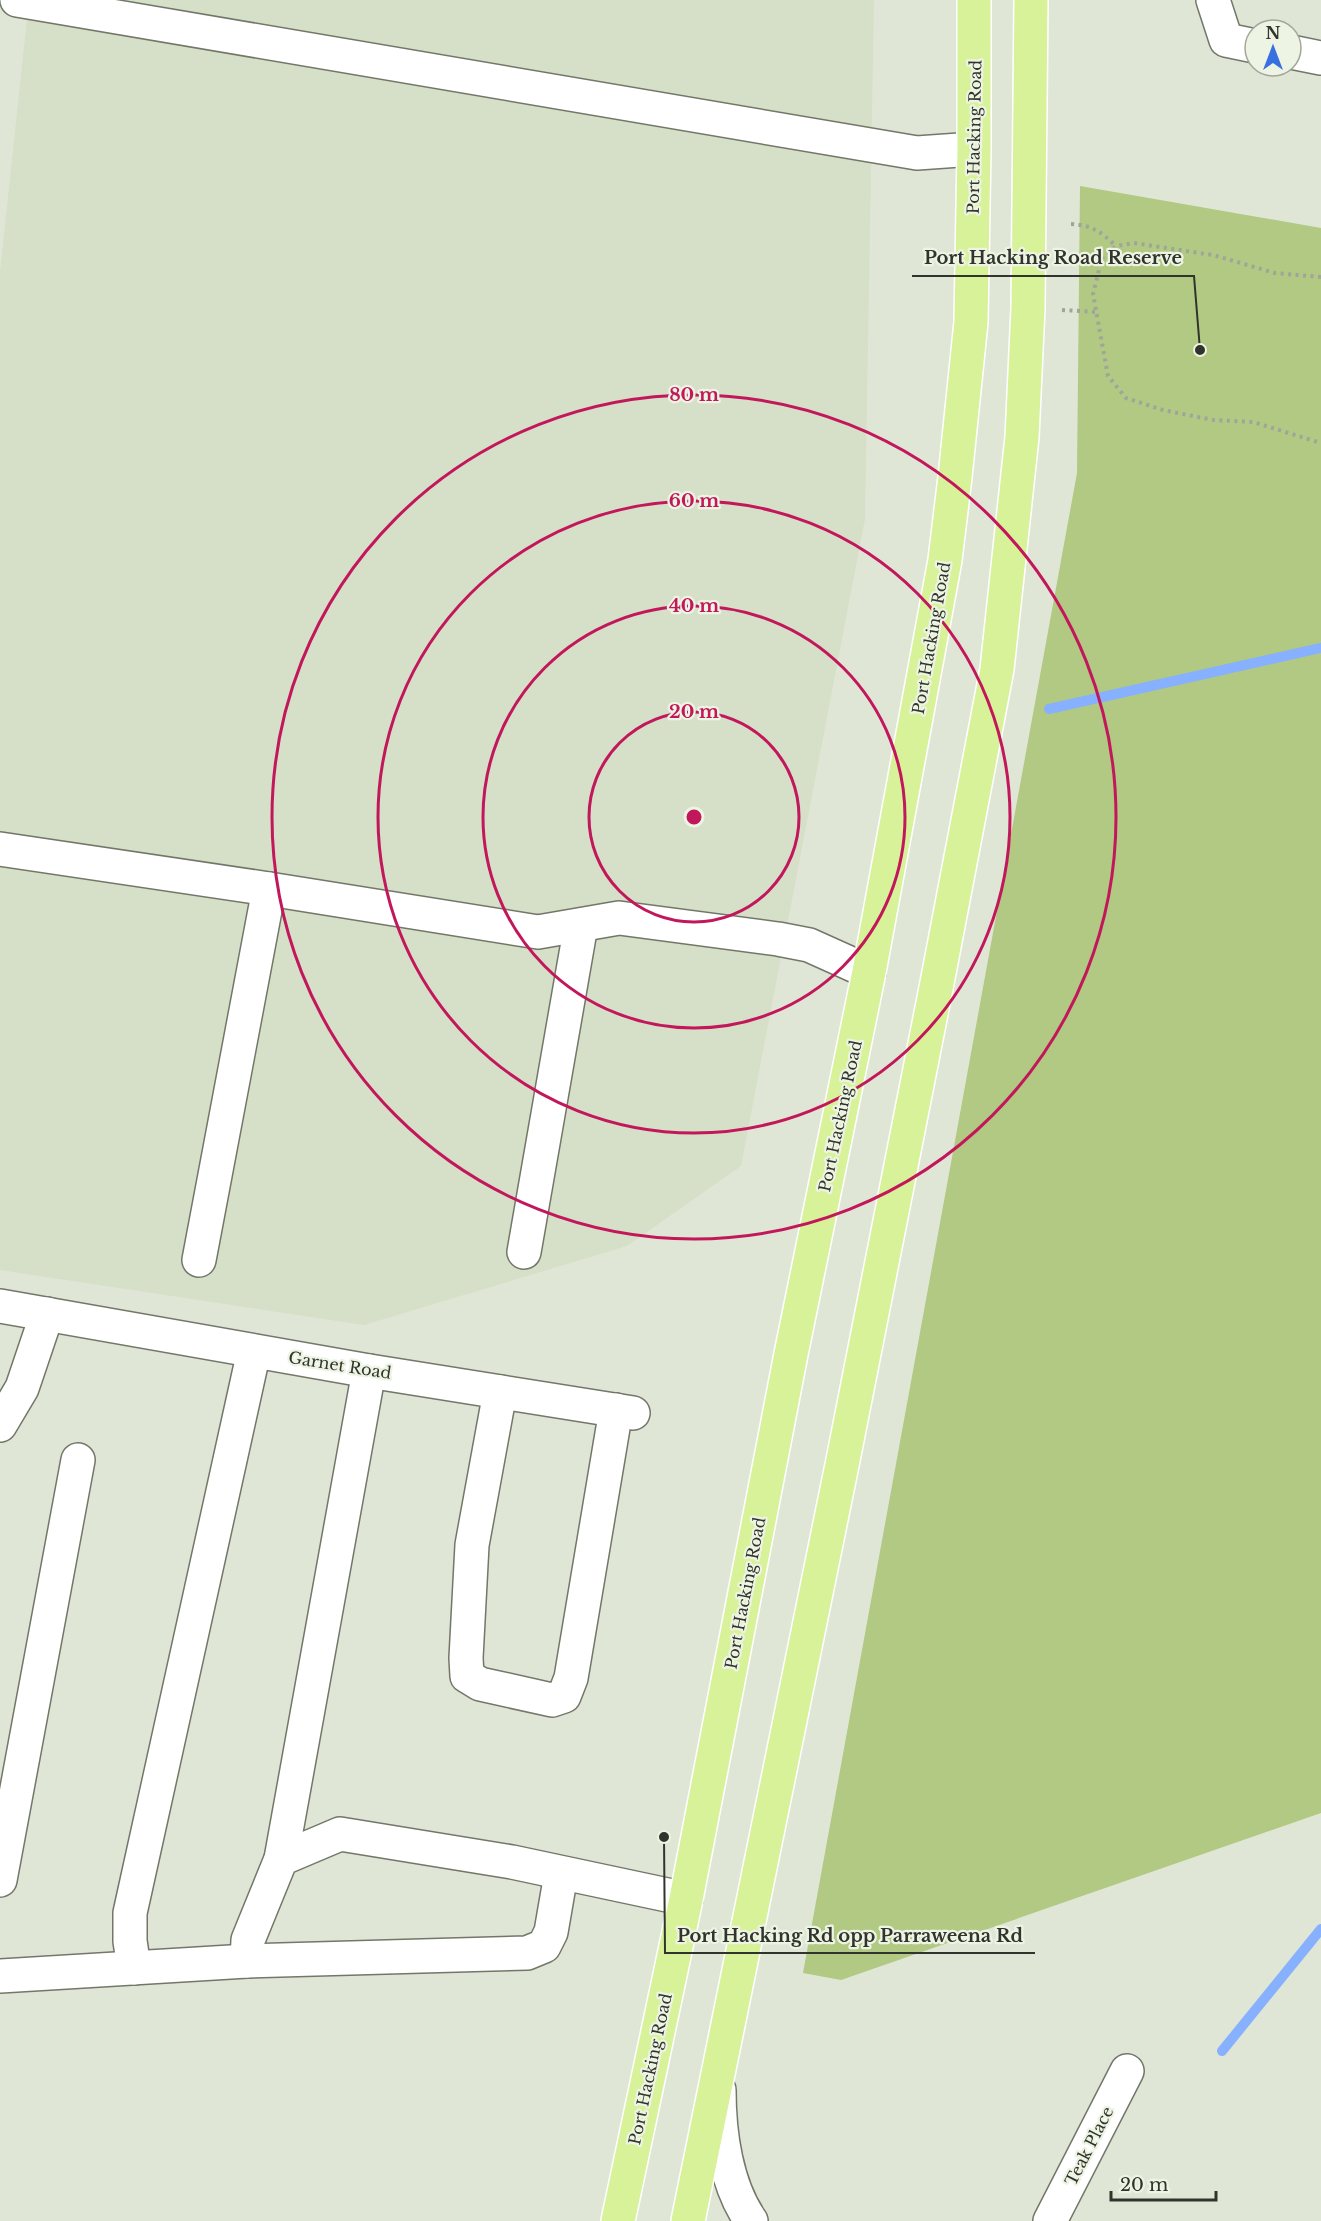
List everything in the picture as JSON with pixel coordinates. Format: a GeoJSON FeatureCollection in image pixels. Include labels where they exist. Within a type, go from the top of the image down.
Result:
{"type":"FeatureCollection","features":[{"type":"Feature","properties":{"kind":"main road","name":"Port Hacking Road"},"geometry":{"type":"LineString","coordinates":[[618,2221],[686,1899],[794,1342],[869,972],[945,560],[971,322],[975,149],[975,0]]}},
{"type":"Feature","properties":{"kind":"main road"},"geometry":{"type":"LineString","coordinates":[[688,2221],[848,1437],[997,669],[1022,437],[1028,308],[1031,0]]}},
{"type":"Feature","properties":{"kind":"street"},"geometry":{"type":"LineString","coordinates":[[17,0],[916,153],[975,149]]}},
{"type":"Feature","properties":{"kind":"street"},"geometry":{"type":"LineString","coordinates":[[1213,0],[1226,40],[1243,44]]}},
{"type":"Feature","properties":{"kind":"street"},"geometry":{"type":"LineString","coordinates":[[1303,54],[1321,58]]}},
{"type":"Feature","properties":{"kind":"street"},"geometry":{"type":"LineString","coordinates":[[0,849],[538,932],[619,918],[778,939],[809,945],[869,972]]}},
{"type":"Feature","properties":{"kind":"street"},"geometry":{"type":"LineString","coordinates":[[199,1260],[269,889]]}},
{"type":"Feature","properties":{"kind":"street"},"geometry":{"type":"LineString","coordinates":[[524,1252],[581,925]]}},
{"type":"Feature","properties":{"kind":"street","name":"Garnet Road"},"geometry":{"type":"LineString","coordinates":[[0,1306],[369,1371],[500,1392],[624,1412],[571,1678],[564,1696],[552,1700],[480,1684],[467,1676],[465,1658],[472,1545],[500,1392]]}},
{"type":"Feature","properties":{"kind":"street"},"geometry":{"type":"LineString","coordinates":[[0,1425],[22,1388],[47,1314]]}},
{"type":"Feature","properties":{"kind":"street"},"geometry":{"type":"LineString","coordinates":[[134,1968],[130,1941],[130,1913],[254,1351]]}},
{"type":"Feature","properties":{"kind":"street"},"geometry":{"type":"LineString","coordinates":[[247,1961],[248,1940],[281,1859],[369,1371]]}},
{"type":"Feature","properties":{"kind":"street"},"geometry":{"type":"LineString","coordinates":[[0,1880],[78,1460]]}},
{"type":"Feature","properties":{"kind":"street"},"geometry":{"type":"LineString","coordinates":[[281,1859],[340,1834],[512,1863],[686,1899]]}},
{"type":"Feature","properties":{"kind":"street"},"geometry":{"type":"LineString","coordinates":[[0,1976],[247,1961],[527,1953],[544,1946],[551,1932],[561,1874]]}},
{"type":"Feature","properties":{"kind":"street"},"geometry":{"type":"LineString","coordinates":[[718,2067],[719,2102],[732,2182],[739,2201],[751,2221]]}},
{"type":"Feature","properties":{"kind":"street","name":"Teak Place"},"geometry":{"type":"LineString","coordinates":[[1050,2221],[1127,2071]]}},
{"type":"Feature","properties":{"kind":"path"},"geometry":{"type":"LineString","coordinates":[[1071,224],[1099,230],[1116,246]]}},
{"type":"Feature","properties":{"kind":"path"},"geometry":{"type":"LineString","coordinates":[[1321,276],[1275,273],[1202,253],[1134,243],[1116,246],[1102,258],[1093,294],[1108,376],[1126,398],[1164,410],[1213,420],[1253,422],[1321,443]]}},
{"type":"Feature","properties":{"kind":"shaded area"},"geometry":{"type":"Polygon","coordinates":[[[29,0],[874,0],[865,519],[741,1166],[627,1246],[364,1325],[0,1270],[0,272],[29,0]]]}},
{"type":"Feature","properties":{"kind":"green space"},"geometry":{"type":"Polygon","coordinates":[[[1080,186],[1321,228],[1321,1813],[841,1980],[803,1973],[1077,473],[1080,186]]]}},
{"type":"Feature","properties":{"kind":"waterway"},"geometry":{"type":"LineString","coordinates":[[1049,709],[1321,648]]}},
{"type":"Feature","properties":{"kind":"waterway"},"geometry":{"type":"LineString","coordinates":[[1222,2051],[1321,1929]]}},
{"type":"Feature","properties":{"kind":"place","name":"Port Hacking Road Reserve"},"geometry":{"type":"Point","coordinates":[1200,350]}},
{"type":"Feature","properties":{"kind":"place","name":"Port Hacking Rd opp Parraweena Rd"},"geometry":{"type":"Point","coordinates":[664,1837]}}]}
